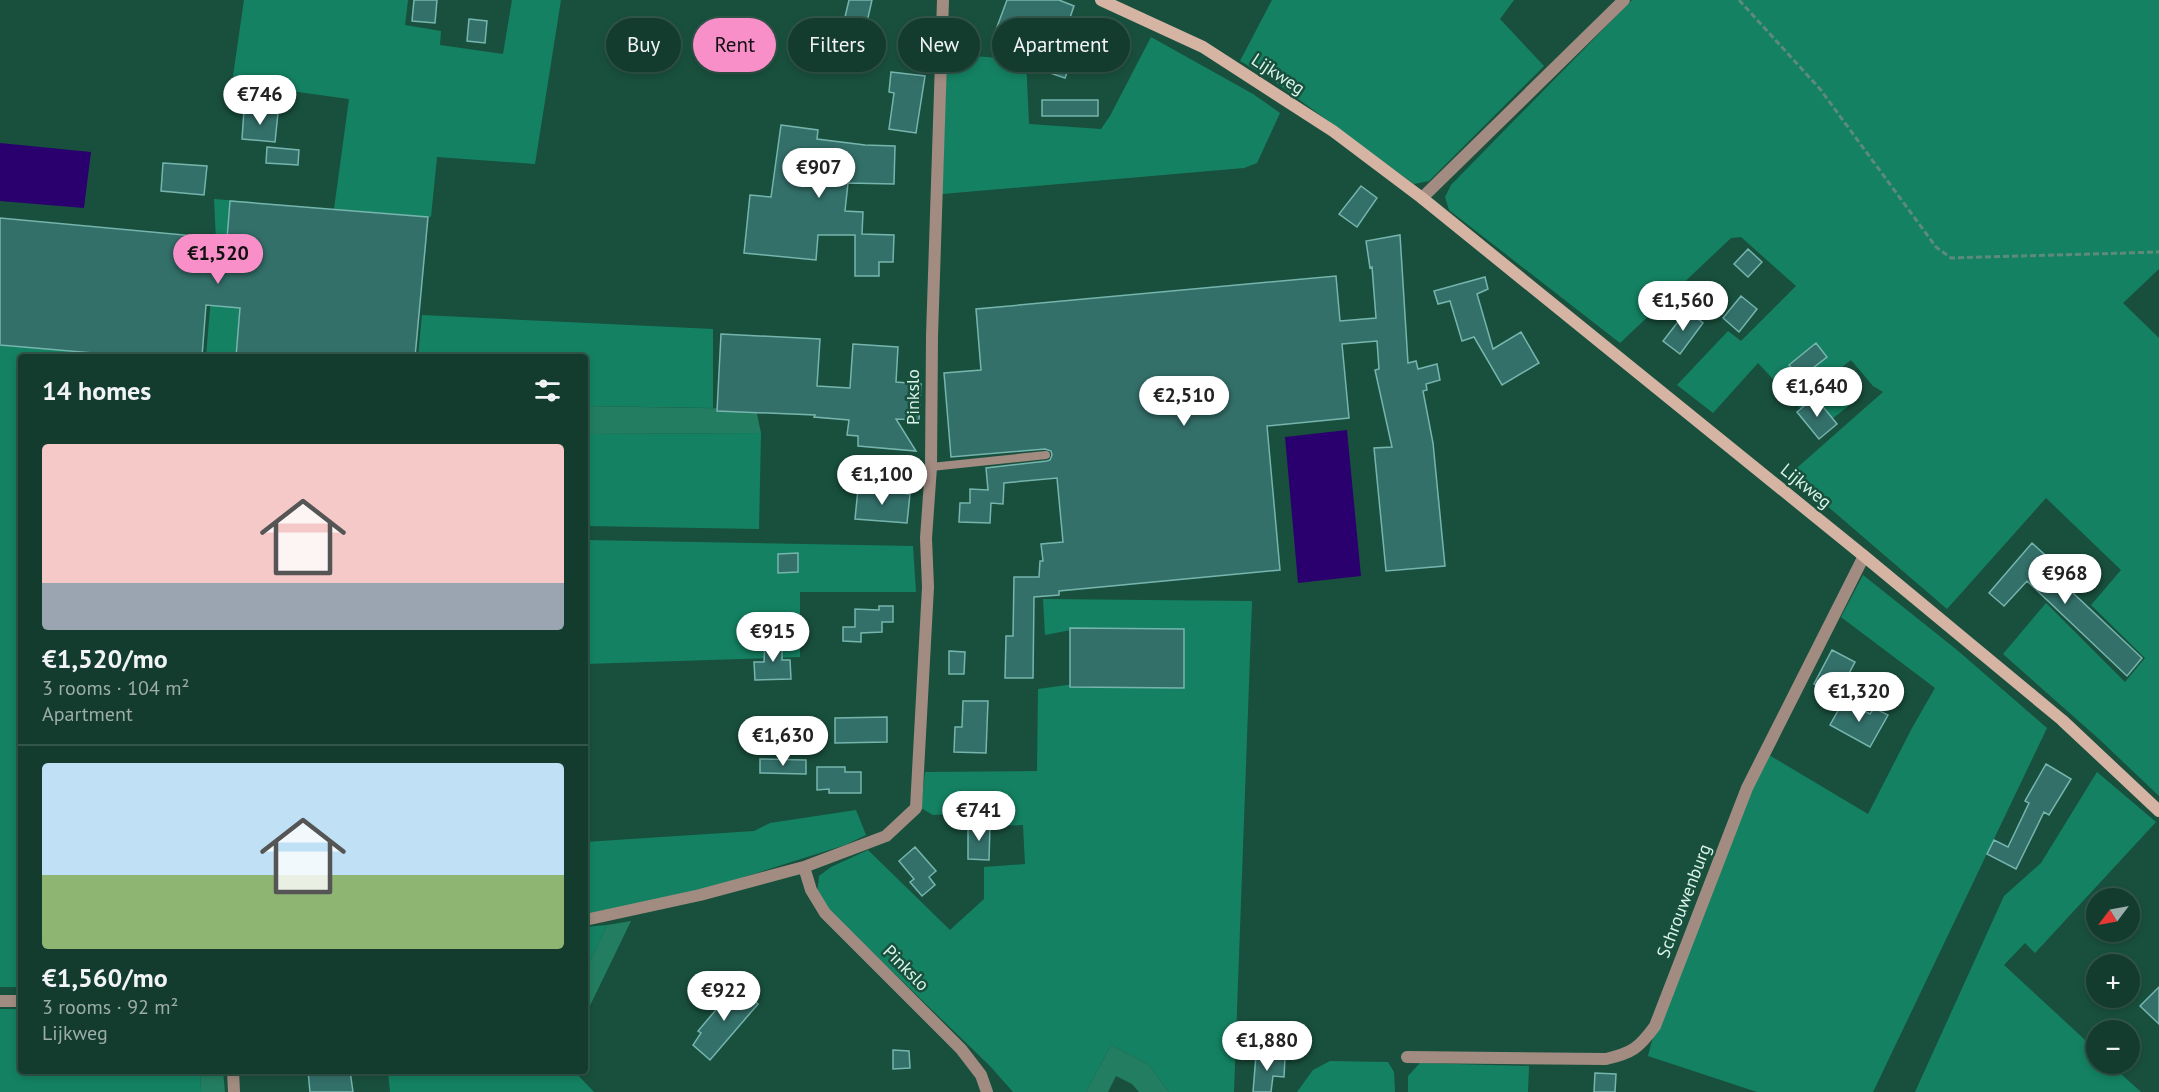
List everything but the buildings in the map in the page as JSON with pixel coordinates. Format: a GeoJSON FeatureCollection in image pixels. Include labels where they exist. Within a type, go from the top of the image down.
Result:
{"type":"FeatureCollection","features":[{"type":"Feature","properties":{"kind":"street","name":"Pinkslo"},"geometry":{"type":"LineString","coordinates":[[588,919],[688,898],[804,867],[886,836],[916,808],[928,587],[926,538],[931,466],[932,336],[943,0]]}},
{"type":"Feature","properties":{"kind":"street","name":"Lijkweg"},"geometry":{"type":"LineString","coordinates":[[1101,0],[1203,47],[1332,131],[1422,198],[1864,556],[2062,720],[2159,811]]}},
{"type":"Feature","properties":{"kind":"street"},"geometry":{"type":"LineString","coordinates":[[1422,198],[1624,0]]}},
{"type":"Feature","properties":{"kind":"street","name":"Schrouwenburg"},"geometry":{"type":"LineString","coordinates":[[1407,1057],[1606,1059],[1628,1054],[1643,1042],[1655,1026],[1747,788],[1864,556]]}},
{"type":"Feature","properties":{"kind":"street","name":"Pinkslo"},"geometry":{"type":"LineString","coordinates":[[804,867],[810,890],[825,913],[961,1049],[981,1075],[987,1092]]}},
{"type":"Feature","properties":{"kind":"street"},"geometry":{"type":"LineString","coordinates":[[0,1001],[18,1001]]}},
{"type":"Feature","properties":{"kind":"street"},"geometry":{"type":"LineString","coordinates":[[232,1074],[234,1092]]}},
{"type":"Feature","properties":{"kind":"lane"},"geometry":{"type":"LineString","coordinates":[[931,466],[1046,455]]}},
{"type":"Feature","properties":{"kind":"path"},"geometry":{"type":"LineString","coordinates":[[1739,0],[1820,89],[1936,247],[1952,258],[2159,252]]}},
{"type":"Feature","properties":{"kind":"green space"},"geometry":{"type":"Polygon","coordinates":[[[244,0],[408,0],[405,25],[441,31],[440,45],[503,54],[512,0],[561,0],[535,164],[437,157],[431,217],[334,209],[349,99],[232,83],[244,0]]]}},
{"type":"Feature","properties":{"kind":"green space"},"geometry":{"type":"Polygon","coordinates":[[[1272,0],[1514,0],[1500,19],[1544,66],[1429,181],[1414,184],[1271,79],[1240,61],[1272,0]]]}},
{"type":"Feature","properties":{"kind":"green space"},"geometry":{"type":"Polygon","coordinates":[[[1632,0],[2159,0],[2159,269],[2123,303],[2159,338],[2159,796],[2003,654],[2046,603],[2125,682],[2145,658],[2091,605],[2121,570],[2046,498],[1947,609],[1790,474],[1883,392],[1873,386],[1851,360],[1837,371],[1859,398],[1819,429],[1758,363],[1713,413],[1677,385],[1728,331],[1741,341],[1796,286],[1741,237],[1731,238],[1620,343],[1449,210],[1445,197],[1451,185],[1632,0]]]}},
{"type":"Feature","properties":{"kind":"green space"},"geometry":{"type":"Polygon","coordinates":[[[1151,37],[1253,94],[1280,113],[1257,163],[1244,168],[942,194],[946,72],[980,72],[980,57],[992,57],[992,72],[1027,72],[1029,124],[1101,129],[1151,37]]]}},
{"type":"Feature","properties":{"kind":"green space"},"geometry":{"type":"Polygon","coordinates":[[[214,199],[253,202],[240,354],[206,354],[216,240],[214,199]]]}},
{"type":"Feature","properties":{"kind":"green space"},"geometry":{"type":"Polygon","coordinates":[[[422,315],[713,329],[713,408],[588,406],[588,354],[418,354],[422,315]]]}},
{"type":"Feature","properties":{"kind":"green space"},"geometry":{"type":"Polygon","coordinates":[[[0,337],[184,354],[18,354],[18,987],[0,987],[0,337]]]}},
{"type":"Feature","properties":{"kind":"green space"},"geometry":{"type":"Polygon","coordinates":[[[588,406],[756,409],[761,433],[588,434],[588,406]]]}},
{"type":"Feature","properties":{"kind":"green space"},"geometry":{"type":"Polygon","coordinates":[[[761,433],[759,529],[588,526],[588,434],[761,433]]]}},
{"type":"Feature","properties":{"kind":"green space"},"geometry":{"type":"Polygon","coordinates":[[[588,540],[913,546],[916,592],[800,592],[800,657],[588,664],[588,540]]]}},
{"type":"Feature","properties":{"kind":"green space"},"geometry":{"type":"Polygon","coordinates":[[[1863,575],[1957,650],[2047,728],[1873,1092],[1757,1092],[1648,1056],[1748,796],[1769,755],[1868,814],[1935,688],[1841,617],[1863,575]]]}},
{"type":"Feature","properties":{"kind":"green space"},"geometry":{"type":"Polygon","coordinates":[[[1043,599],[1252,601],[1234,1092],[1169,1092],[1149,1065],[1111,1045],[1086,1092],[1013,1092],[990,1066],[839,920],[831,915],[817,894],[819,876],[831,867],[868,850],[950,930],[984,899],[984,867],[1025,864],[1023,825],[952,827],[951,814],[933,815],[921,808],[925,772],[1037,771],[1038,689],[1074,684],[1076,629],[1045,635],[1043,599]]]}},
{"type":"Feature","properties":{"kind":"green space"},"geometry":{"type":"Polygon","coordinates":[[[2097,772],[2156,822],[2095,888],[2086,888],[2086,898],[2035,953],[2025,943],[2004,965],[2086,1041],[2086,1074],[2121,1074],[2141,1092],[1915,1092],[2004,896],[2041,863],[2097,772]]]}},
{"type":"Feature","properties":{"kind":"green space"},"geometry":{"type":"Polygon","coordinates":[[[856,810],[866,835],[845,845],[700,891],[588,916],[588,842],[754,831],[770,823],[856,810]]]}},
{"type":"Feature","properties":{"kind":"green space"},"geometry":{"type":"Polygon","coordinates":[[[631,921],[588,1010],[588,966],[607,925],[631,921]]]}},
{"type":"Feature","properties":{"kind":"green space"},"geometry":{"type":"Polygon","coordinates":[[[607,925],[588,966],[588,927],[607,925]]]}},
{"type":"Feature","properties":{"kind":"green space"},"geometry":{"type":"Polygon","coordinates":[[[0,1009],[18,1009],[18,1074],[200,1074],[201,1092],[0,1092],[0,1009]]]}},
{"type":"Feature","properties":{"kind":"green space"},"geometry":{"type":"Polygon","coordinates":[[[1111,1045],[1149,1065],[1169,1092],[1139,1092],[1132,1084],[1116,1076],[1108,1092],[1086,1092],[1111,1045]]]}},
{"type":"Feature","properties":{"kind":"green space"},"geometry":{"type":"Polygon","coordinates":[[[1330,1061],[1388,1062],[1394,1072],[1395,1092],[1297,1092],[1313,1070],[1330,1061]]]}},
{"type":"Feature","properties":{"kind":"green space"},"geometry":{"type":"Polygon","coordinates":[[[1420,1063],[1529,1066],[1528,1092],[1408,1092],[1408,1076],[1420,1063]]]}},
{"type":"Feature","properties":{"kind":"green space"},"geometry":{"type":"Polygon","coordinates":[[[200,1074],[223,1074],[225,1092],[201,1092],[200,1074]]]}},
{"type":"Feature","properties":{"kind":"green space"},"geometry":{"type":"Polygon","coordinates":[[[388,1074],[577,1074],[594,1092],[390,1092],[388,1074]]]}},
{"type":"Feature","properties":{"kind":"shaded area"},"geometry":{"type":"Polygon","coordinates":[[[0,143],[91,152],[84,208],[0,201],[0,143]]]}},
{"type":"Feature","properties":{"kind":"shaded area"},"geometry":{"type":"Polygon","coordinates":[[[1347,430],[1361,576],[1298,583],[1285,437],[1347,430]]]}}]}
